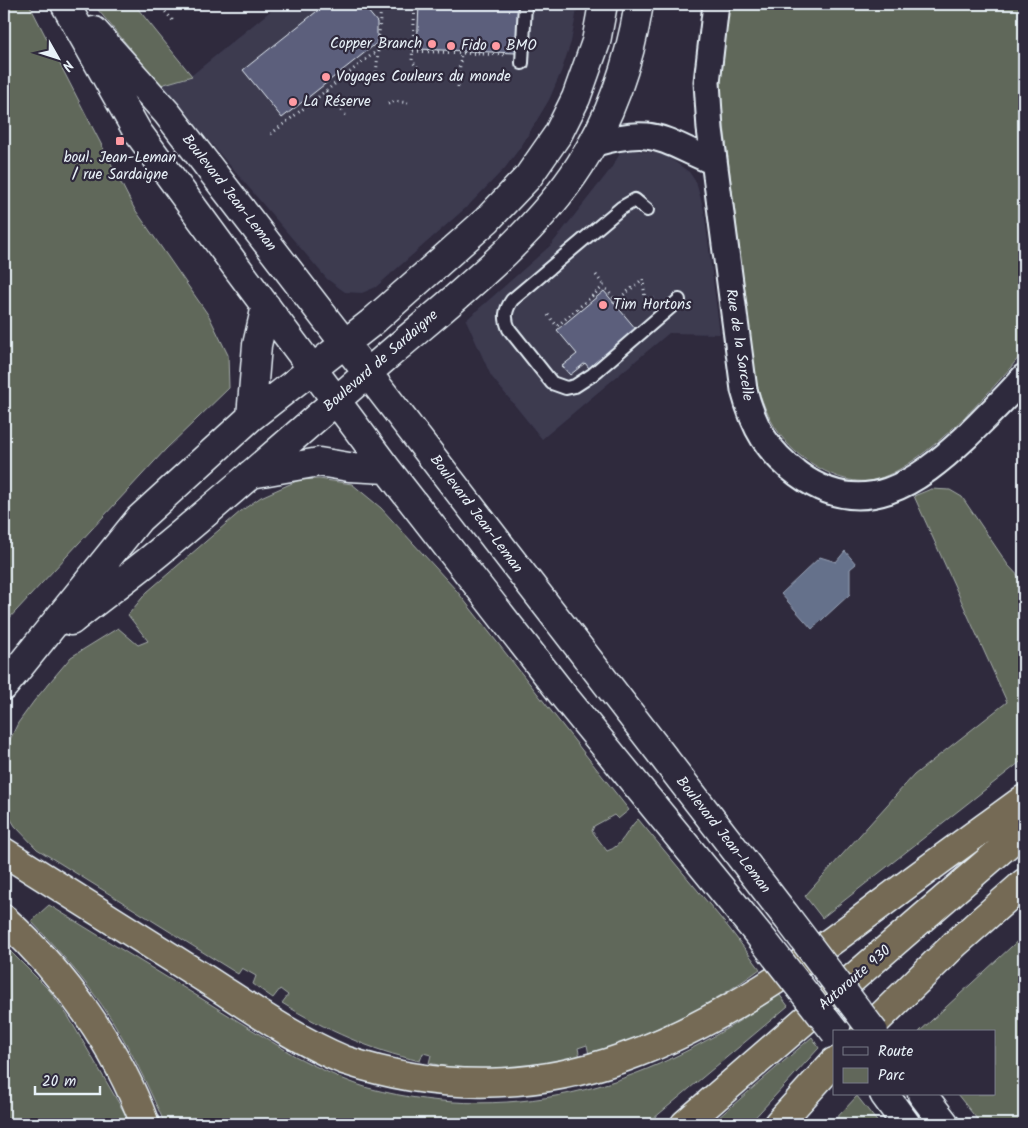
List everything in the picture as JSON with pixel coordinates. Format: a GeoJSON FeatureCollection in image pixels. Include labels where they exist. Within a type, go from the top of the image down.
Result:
{"type":"FeatureCollection","features":[{"type":"Feature","properties":{"kind":"highway"},"geometry":{"type":"LineString","coordinates":[[4,852],[257,1012],[328,1053],[382,1074],[423,1084],[463,1090],[515,1090],[560,1084],[605,1073],[636,1061],[700,1028],[807,960],[1024,798]]}},
{"type":"Feature","properties":{"kind":"highway","name":"Autoroute 930"},"geometry":{"type":"LineString","coordinates":[[685,1124],[1024,830]]}},
{"type":"Feature","properties":{"kind":"highway"},"geometry":{"type":"LineString","coordinates":[[867,1030],[955,944],[1024,883]]}},
{"type":"Feature","properties":{"kind":"highway"},"geometry":{"type":"LineString","coordinates":[[4,919],[47,962],[85,1011],[129,1086],[145,1124]]}},
{"type":"Feature","properties":{"kind":"highway"},"geometry":{"type":"LineString","coordinates":[[778,1124],[833,1063]]}},
{"type":"Feature","properties":{"kind":"highway"},"geometry":{"type":"LineString","coordinates":[[798,1124],[833,1068]]}},
{"type":"Feature","properties":{"kind":"street"},"geometry":{"type":"LineString","coordinates":[[65,4],[137,130],[336,400],[563,696],[763,940],[833,1030]]}},
{"type":"Feature","properties":{"kind":"street","name":"Boulevard Jean-Leman"},"geometry":{"type":"LineString","coordinates":[[69,4],[167,113],[872,1030]]}},
{"type":"Feature","properties":{"kind":"street","name":"Boulevard de Sardaigne"},"geometry":{"type":"LineString","coordinates":[[4,686],[139,519],[251,417],[345,344],[487,220],[528,177],[558,134],[579,92],[596,42],[603,4]]}},
{"type":"Feature","properties":{"kind":"street","name":"Boulevard de Sardaigne"},"geometry":{"type":"LineString","coordinates":[[32,651],[162,550],[367,373],[532,226],[567,184],[592,144],[620,82],[628,56],[639,4]]}},
{"type":"Feature","properties":{"kind":"street","name":"Rue de la Sarcelle"},"geometry":{"type":"LineString","coordinates":[[716,4],[708,82],[714,162],[742,374],[751,416],[770,448],[806,480],[827,490],[860,496],[880,495],[908,484],[934,466],[1024,376]]}},
{"type":"Feature","properties":{"kind":"street"},"geometry":{"type":"LineString","coordinates":[[592,144],[622,136],[649,135],[672,142],[686,151],[714,162]]}},
{"type":"Feature","properties":{"kind":"street"},"geometry":{"type":"LineString","coordinates":[[251,417],[257,345],[266,306]]}},
{"type":"Feature","properties":{"kind":"street"},"geometry":{"type":"LineString","coordinates":[[249,474],[318,462],[349,467],[388,469]]}},
{"type":"Feature","properties":{"kind":"street"},"geometry":{"type":"LineString","coordinates":[[885,1096],[906,1124]]}},
{"type":"Feature","properties":{"kind":"street"},"geometry":{"type":"LineString","coordinates":[[924,1096],[945,1124]]}},
{"type":"Feature","properties":{"kind":"lane"},"geometry":{"type":"LineString","coordinates":[[517,60],[525,4]]}},
{"type":"Feature","properties":{"kind":"lane"},"geometry":{"type":"LineString","coordinates":[[647,210],[635,200],[621,208],[512,300],[507,308],[506,322],[509,329],[552,383],[566,388],[575,386],[592,375],[680,300]]}},
{"type":"Feature","properties":{"kind":"path"},"geometry":{"type":"LineString","coordinates":[[159,4],[174,22]]}},
{"type":"Feature","properties":{"kind":"path"},"geometry":{"type":"LineString","coordinates":[[376,77],[381,4]]}},
{"type":"Feature","properties":{"kind":"path"},"geometry":{"type":"LineString","coordinates":[[415,4],[414,65],[421,67]]}},
{"type":"Feature","properties":{"kind":"path"},"geometry":{"type":"LineString","coordinates":[[370,48],[373,54]]}},
{"type":"Feature","properties":{"kind":"path"},"geometry":{"type":"LineString","coordinates":[[271,134],[378,50]]}},
{"type":"Feature","properties":{"kind":"path"},"geometry":{"type":"LineString","coordinates":[[413,51],[497,54],[517,60]]}},
{"type":"Feature","properties":{"kind":"path"},"geometry":{"type":"LineString","coordinates":[[458,87],[461,53]]}},
{"type":"Feature","properties":{"kind":"path"},"geometry":{"type":"LineString","coordinates":[[360,56],[363,62]]}},
{"type":"Feature","properties":{"kind":"path"},"geometry":{"type":"LineString","coordinates":[[343,70],[347,74]]}},
{"type":"Feature","properties":{"kind":"path"},"geometry":{"type":"LineString","coordinates":[[330,80],[333,85]]}},
{"type":"Feature","properties":{"kind":"path"},"geometry":{"type":"LineString","coordinates":[[326,91],[347,117]]}},
{"type":"Feature","properties":{"kind":"path"},"geometry":{"type":"LineString","coordinates":[[310,96],[313,101]]}},
{"type":"Feature","properties":{"kind":"path"},"geometry":{"type":"LineString","coordinates":[[388,104],[395,101],[408,103]]}},
{"type":"Feature","properties":{"kind":"path"},"geometry":{"type":"LineString","coordinates":[[297,107],[300,111]]}},
{"type":"Feature","properties":{"kind":"path"},"geometry":{"type":"LineString","coordinates":[[596,275],[616,300],[643,279],[645,299]]}},
{"type":"Feature","properties":{"kind":"path"},"geometry":{"type":"LineString","coordinates":[[548,315],[557,326],[598,294],[604,286]]}},
{"type":"Feature","properties":{"kind":"shaded area"},"geometry":{"type":"Polygon","coordinates":[[[279,4],[578,4],[571,42],[549,100],[522,145],[505,168],[469,205],[376,287],[362,293],[345,292],[327,279],[161,85],[192,75],[279,4]]]}},
{"type":"Feature","properties":{"kind":"shaded area"},"geometry":{"type":"Polygon","coordinates":[[[631,150],[664,154],[689,172],[696,182],[704,210],[720,334],[669,333],[542,439],[491,376],[466,320],[551,245],[610,170],[621,152],[631,150]]]}},
{"type":"Feature","properties":{"kind":"green space"},"geometry":{"type":"Polygon","coordinates":[[[4,4],[29,4],[134,208],[209,316],[228,355],[229,388],[166,449],[4,624],[4,4]]]}},
{"type":"Feature","properties":{"kind":"green space"},"geometry":{"type":"Polygon","coordinates":[[[93,4],[134,4],[192,76],[161,85],[93,4]]]}},
{"type":"Feature","properties":{"kind":"green space"},"geometry":{"type":"Polygon","coordinates":[[[729,4],[1024,4],[1024,351],[994,386],[953,428],[909,464],[888,475],[868,481],[853,481],[838,477],[818,467],[800,455],[781,436],[768,414],[758,389],[720,93],[729,4]]]}},
{"type":"Feature","properties":{"kind":"green space"},"geometry":{"type":"Polygon","coordinates":[[[319,479],[352,484],[381,508],[456,590],[629,810],[618,819],[614,815],[594,826],[592,831],[607,851],[617,846],[638,819],[729,928],[760,969],[720,996],[656,1029],[589,1055],[587,1045],[578,1048],[580,1058],[543,1065],[505,1069],[448,1067],[429,1063],[431,1055],[423,1053],[420,1061],[366,1045],[299,1013],[282,1003],[288,995],[280,989],[273,998],[253,984],[256,976],[242,968],[238,974],[37,849],[15,826],[4,808],[5,750],[18,723],[71,657],[118,628],[138,645],[148,641],[128,615],[147,592],[241,511],[261,497],[299,480],[319,479]]]}},
{"type":"Feature","properties":{"kind":"green space"},"geometry":{"type":"Polygon","coordinates":[[[931,489],[950,490],[962,497],[1008,565],[1024,582],[1024,759],[822,918],[805,896],[914,775],[1007,702],[914,496],[931,489]]]}},
{"type":"Feature","properties":{"kind":"green space"},"geometry":{"type":"Polygon","coordinates":[[[49,905],[295,1056],[358,1085],[425,1099],[479,1103],[533,1100],[584,1090],[635,1074],[684,1052],[732,1026],[779,994],[788,1006],[647,1124],[165,1124],[133,1056],[112,1019],[79,975],[31,921],[49,905]]]}},
{"type":"Feature","properties":{"kind":"green space"},"geometry":{"type":"Polygon","coordinates":[[[1024,935],[1024,1124],[981,1124],[959,1096],[996,1096],[996,1030],[921,1030],[1024,935]]]}},
{"type":"Feature","properties":{"kind":"green space"},"geometry":{"type":"Polygon","coordinates":[[[4,945],[50,991],[68,1016],[131,1124],[4,1124],[4,945]]]}},
{"type":"Feature","properties":{"kind":"green space"},"geometry":{"type":"Polygon","coordinates":[[[812,1037],[819,1048],[749,1124],[711,1124],[812,1037]]]}},
{"type":"Feature","properties":{"kind":"green space"},"geometry":{"type":"Polygon","coordinates":[[[857,1096],[879,1124],[831,1124],[857,1096]]]}},
{"type":"Feature","properties":{"kind":"water"},"geometry":{"type":"Polygon","coordinates":[[[845,551],[856,564],[850,569],[850,594],[812,629],[781,594],[820,557],[836,562],[845,551]]]}},
{"type":"Feature","properties":{"kind":"building"},"geometry":{"type":"Polygon","coordinates":[[[326,4],[362,4],[377,22],[377,43],[282,118],[243,70],[326,4]]]}},
{"type":"Feature","properties":{"kind":"building"},"geometry":{"type":"Polygon","coordinates":[[[419,4],[519,4],[516,53],[417,49],[419,4]]]}},
{"type":"Feature","properties":{"kind":"building"},"geometry":{"type":"Polygon","coordinates":[[[604,291],[636,329],[589,368],[585,363],[570,375],[562,366],[577,354],[557,330],[604,291]]]}},
{"type":"Feature","properties":{"kind":"place","name":"Copper Branch"},"geometry":{"type":"Point","coordinates":[432,44]}},
{"type":"Feature","properties":{"kind":"place","name":"Fido"},"geometry":{"type":"Point","coordinates":[451,46]}},
{"type":"Feature","properties":{"kind":"place","name":"BMO"},"geometry":{"type":"Point","coordinates":[496,46]}},
{"type":"Feature","properties":{"kind":"place","name":"Voyages Couleurs du monde"},"geometry":{"type":"Point","coordinates":[326,77]}},
{"type":"Feature","properties":{"kind":"place","name":"La Réserve"},"geometry":{"type":"Point","coordinates":[293,102]}},
{"type":"Feature","properties":{"kind":"place","name":"boul. Jean-Leman / rue Sardaigne"},"geometry":{"type":"Point","coordinates":[120,141]}},
{"type":"Feature","properties":{"kind":"place","name":"Tim Hortons"},"geometry":{"type":"Point","coordinates":[603,305]}}]}
